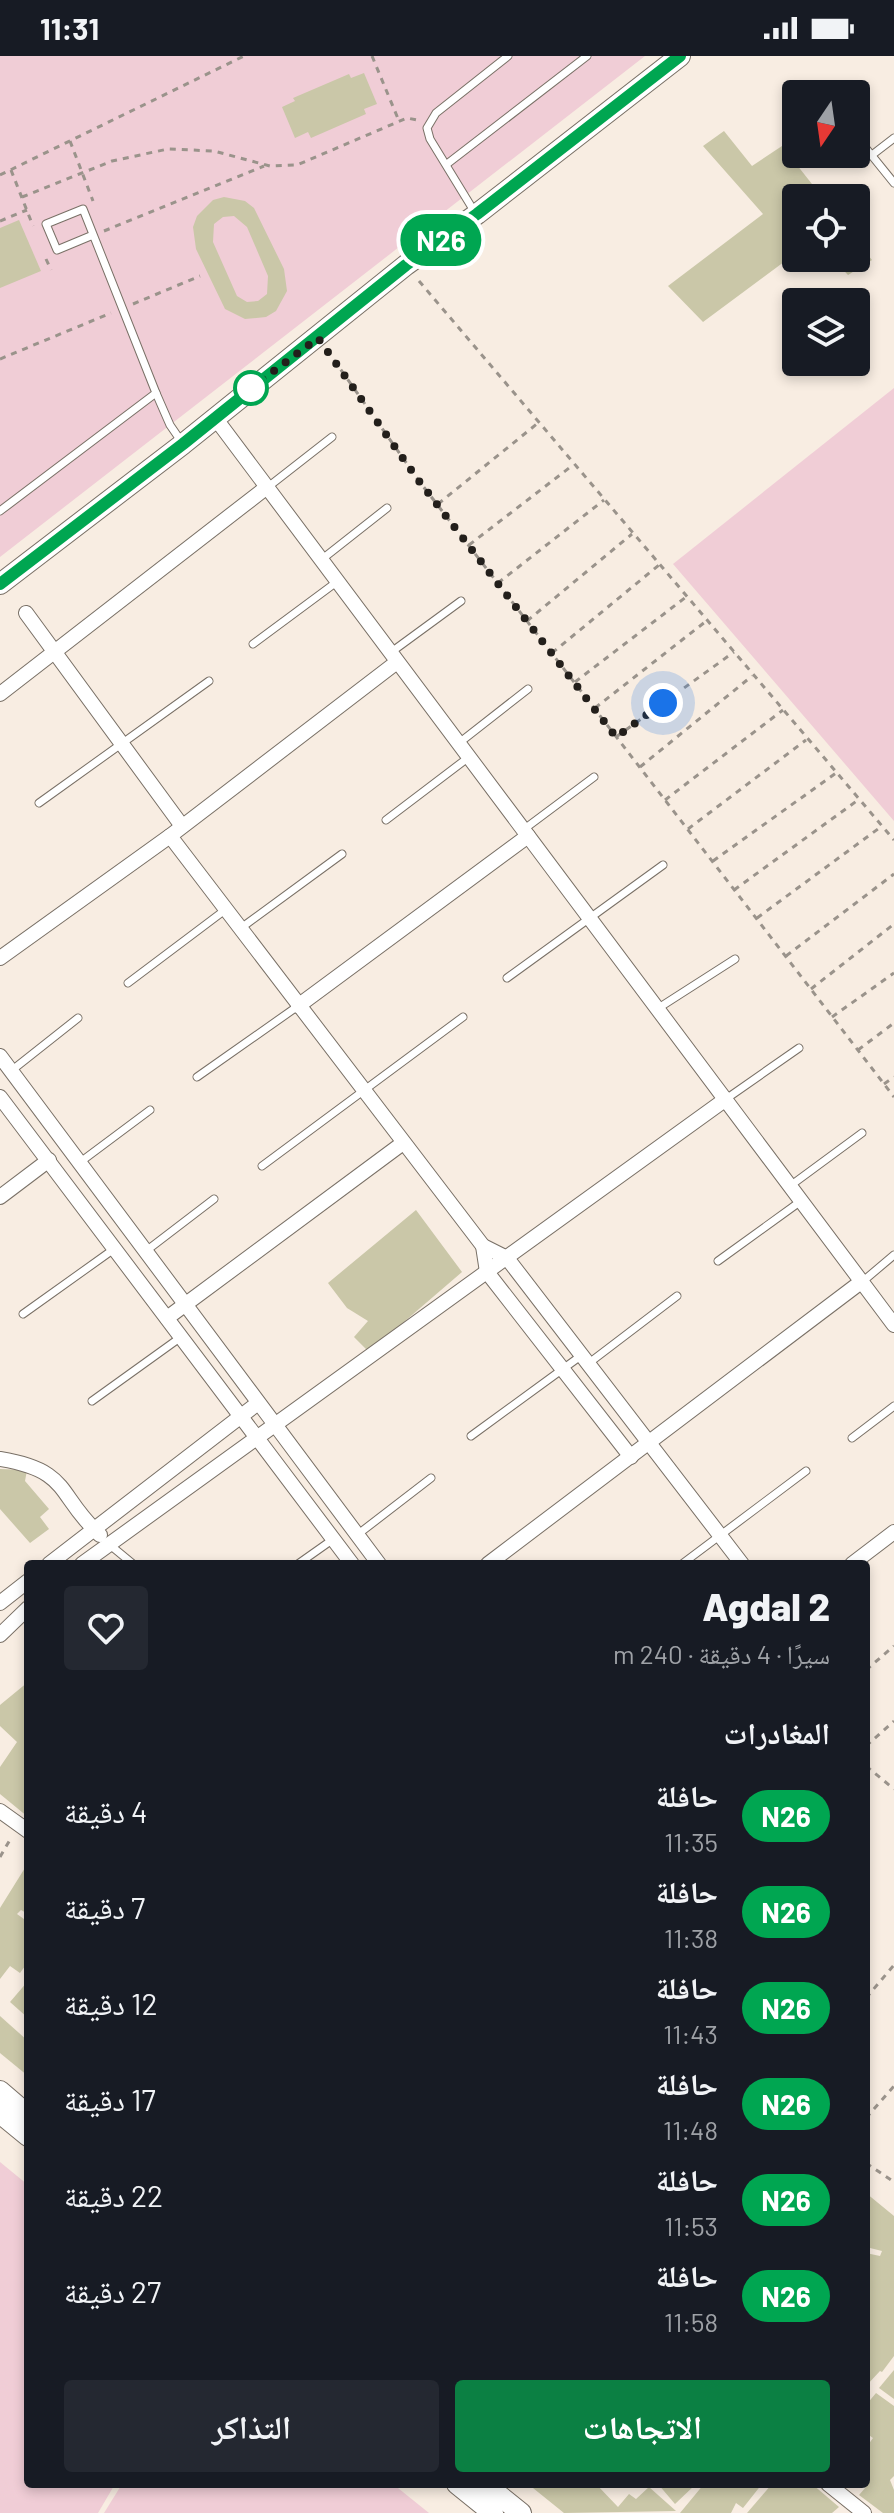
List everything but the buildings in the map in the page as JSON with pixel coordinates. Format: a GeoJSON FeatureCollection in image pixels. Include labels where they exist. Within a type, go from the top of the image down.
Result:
{"type":"FeatureCollection","features":[{"type":"Feature","properties":{"kind":"main road"},"geometry":{"type":"LineString","coordinates":[[0,584],[216,419],[406,265],[477,214],[680,56]]}},
{"type":"Feature","properties":{"kind":"main road"},"geometry":{"type":"LineString","coordinates":[[0,2091],[24,2112]]}},
{"type":"Feature","properties":{"kind":"main road"},"geometry":{"type":"LineString","coordinates":[[0,2113],[24,2133]]}},
{"type":"Feature","properties":{"kind":"main road"},"geometry":{"type":"LineString","coordinates":[[462,2488],[493,2513]]}},
{"type":"Feature","properties":{"kind":"main road"},"geometry":{"type":"LineString","coordinates":[[490,2488],[521,2513]]}},
{"type":"Feature","properties":{"kind":"street"},"geometry":{"type":"LineString","coordinates":[[216,419],[894,1325]]}},
{"type":"Feature","properties":{"kind":"street"},"geometry":{"type":"LineString","coordinates":[[0,694],[267,487]]}},
{"type":"Feature","properties":{"kind":"street"},"geometry":{"type":"LineString","coordinates":[[26,613],[182,826]]}},
{"type":"Feature","properties":{"kind":"street"},"geometry":{"type":"LineString","coordinates":[[0,958],[170,836],[394,658]]}},
{"type":"Feature","properties":{"kind":"street"},"geometry":{"type":"LineString","coordinates":[[298,1006],[526,833]]}},
{"type":"Feature","properties":{"kind":"street"},"geometry":{"type":"LineString","coordinates":[[170,836],[483,1246],[507,1258],[739,1560]]}},
{"type":"Feature","properties":{"kind":"street"},"geometry":{"type":"LineString","coordinates":[[0,1056],[376,1560]]}},
{"type":"Feature","properties":{"kind":"street"},"geometry":{"type":"LineString","coordinates":[[0,1097],[349,1560]]}},
{"type":"Feature","properties":{"kind":"street"},"geometry":{"type":"LineString","coordinates":[[87,1560],[726,1099]]}},
{"type":"Feature","properties":{"kind":"street"},"geometry":{"type":"LineString","coordinates":[[167,1318],[403,1143]]}},
{"type":"Feature","properties":{"kind":"street"},"geometry":{"type":"LineString","coordinates":[[0,1197],[49,1160]]}},
{"type":"Feature","properties":{"kind":"street"},"geometry":{"type":"LineString","coordinates":[[483,1246],[487,1272],[631,1457]]}},
{"type":"Feature","properties":{"kind":"street"},"geometry":{"type":"LineString","coordinates":[[493,1560],[861,1282]]}},
{"type":"Feature","properties":{"kind":"street"},"geometry":{"type":"LineString","coordinates":[[54,1560],[258,1403]]}},
{"type":"Feature","properties":{"kind":"street"},"geometry":{"type":"LineString","coordinates":[[0,1459],[19,1462],[51,1475],[94,1530],[109,1544]]}},
{"type":"Feature","properties":{"kind":"street"},"geometry":{"type":"LineString","coordinates":[[857,1560],[894,1532]]}},
{"type":"Feature","properties":{"kind":"street"},"geometry":{"type":"LineString","coordinates":[[0,1603],[24,1584]]}},
{"type":"Feature","properties":{"kind":"street"},"geometry":{"type":"LineString","coordinates":[[0,1635],[24,1612]]}},
{"type":"Feature","properties":{"kind":"street"},"geometry":{"type":"LineString","coordinates":[[0,1811],[24,1828]]}},
{"type":"Feature","properties":{"kind":"street"},"geometry":{"type":"LineString","coordinates":[[833,2488],[864,2513]]}},
{"type":"Feature","properties":{"kind":"lane"},"geometry":{"type":"LineString","coordinates":[[477,214],[430,139],[428,122],[508,56]]}},
{"type":"Feature","properties":{"kind":"lane"},"geometry":{"type":"LineString","coordinates":[[447,164],[587,56]]}},
{"type":"Feature","properties":{"kind":"lane"},"geometry":{"type":"LineString","coordinates":[[872,155],[894,138]]}},
{"type":"Feature","properties":{"kind":"lane"},"geometry":{"type":"LineString","coordinates":[[870,153],[894,183]]}},
{"type":"Feature","properties":{"kind":"lane"},"geometry":{"type":"LineString","coordinates":[[93,235],[57,250],[46,224],[83,209],[156,393],[170,425],[183,444]]}},
{"type":"Feature","properties":{"kind":"lane"},"geometry":{"type":"LineString","coordinates":[[0,511],[156,393]]}},
{"type":"Feature","properties":{"kind":"lane"},"geometry":{"type":"LineString","coordinates":[[267,487],[332,437]]}},
{"type":"Feature","properties":{"kind":"lane"},"geometry":{"type":"LineString","coordinates":[[321,560],[387,508]]}},
{"type":"Feature","properties":{"kind":"lane"},"geometry":{"type":"LineString","coordinates":[[253,644],[338,581]]}},
{"type":"Feature","properties":{"kind":"lane"},"geometry":{"type":"LineString","coordinates":[[394,658],[461,601]]}},
{"type":"Feature","properties":{"kind":"lane"},"geometry":{"type":"LineString","coordinates":[[39,803],[209,681]]}},
{"type":"Feature","properties":{"kind":"lane"},"geometry":{"type":"LineString","coordinates":[[459,743],[528,689]]}},
{"type":"Feature","properties":{"kind":"lane"},"geometry":{"type":"LineString","coordinates":[[386,820],[469,757]]}},
{"type":"Feature","properties":{"kind":"lane"},"geometry":{"type":"LineString","coordinates":[[526,833],[594,777]]}},
{"type":"Feature","properties":{"kind":"lane"},"geometry":{"type":"LineString","coordinates":[[239,929],[342,854]]}},
{"type":"Feature","properties":{"kind":"lane"},"geometry":{"type":"LineString","coordinates":[[507,978],[663,865]]}},
{"type":"Feature","properties":{"kind":"lane"},"geometry":{"type":"LineString","coordinates":[[128,983],[225,910]]}},
{"type":"Feature","properties":{"kind":"lane"},"geometry":{"type":"LineString","coordinates":[[657,1009],[735,959]]}},
{"type":"Feature","properties":{"kind":"lane"},"geometry":{"type":"LineString","coordinates":[[197,1077],[298,1006]]}},
{"type":"Feature","properties":{"kind":"lane"},"geometry":{"type":"LineString","coordinates":[[262,1166],[463,1017]]}},
{"type":"Feature","properties":{"kind":"lane"},"geometry":{"type":"LineString","coordinates":[[11,1071],[78,1018]]}},
{"type":"Feature","properties":{"kind":"lane"},"geometry":{"type":"LineString","coordinates":[[726,1099],[799,1048]]}},
{"type":"Feature","properties":{"kind":"lane"},"geometry":{"type":"LineString","coordinates":[[79,1163],[150,1110]]}},
{"type":"Feature","properties":{"kind":"lane"},"geometry":{"type":"LineString","coordinates":[[790,1186],[862,1133]]}},
{"type":"Feature","properties":{"kind":"lane"},"geometry":{"type":"LineString","coordinates":[[146,1251],[214,1199]]}},
{"type":"Feature","properties":{"kind":"lane"},"geometry":{"type":"LineString","coordinates":[[718,1261],[801,1201]]}},
{"type":"Feature","properties":{"kind":"lane"},"geometry":{"type":"LineString","coordinates":[[23,1314],[114,1249]]}},
{"type":"Feature","properties":{"kind":"lane"},"geometry":{"type":"LineString","coordinates":[[861,1282],[894,1255]]}},
{"type":"Feature","properties":{"kind":"lane"},"geometry":{"type":"LineString","coordinates":[[471,1436],[561,1369],[586,1359],[677,1296]]}},
{"type":"Feature","properties":{"kind":"lane"},"geometry":{"type":"LineString","coordinates":[[92,1401],[181,1337]]}},
{"type":"Feature","properties":{"kind":"lane"},"geometry":{"type":"LineString","coordinates":[[852,1438],[894,1406]]}},
{"type":"Feature","properties":{"kind":"lane"},"geometry":{"type":"LineString","coordinates":[[688,1560],[806,1471]]}},
{"type":"Feature","properties":{"kind":"lane"},"geometry":{"type":"LineString","coordinates":[[357,1535],[431,1478]]}},
{"type":"Feature","properties":{"kind":"lane"},"geometry":{"type":"LineString","coordinates":[[304,1560],[333,1539]]}},
{"type":"Feature","properties":{"kind":"lane"},"geometry":{"type":"LineString","coordinates":[[109,1544],[128,1560]]}},
{"type":"Feature","properties":{"kind":"path"},"geometry":{"type":"LineString","coordinates":[[0,175],[244,56]]}},
{"type":"Feature","properties":{"kind":"path"},"geometry":{"type":"LineString","coordinates":[[372,56],[399,121]]}},
{"type":"Feature","properties":{"kind":"path"},"geometry":{"type":"LineString","coordinates":[[22,197],[130,155],[183,148],[214,151],[267,165],[297,165],[407,118],[428,122]]}},
{"type":"Feature","properties":{"kind":"path"},"geometry":{"type":"LineString","coordinates":[[70,141],[93,202]]}},
{"type":"Feature","properties":{"kind":"path"},"geometry":{"type":"LineString","coordinates":[[93,235],[267,165]]}},
{"type":"Feature","properties":{"kind":"path"},"geometry":{"type":"LineString","coordinates":[[11,169],[36,234]]}},
{"type":"Feature","properties":{"kind":"path"},"geometry":{"type":"LineString","coordinates":[[0,221],[27,210]]}},
{"type":"Feature","properties":{"kind":"path"},"geometry":{"type":"LineString","coordinates":[[46,258],[51,270]]}},
{"type":"Feature","properties":{"kind":"path"},"geometry":{"type":"LineString","coordinates":[[406,265],[894,840]]}},
{"type":"Feature","properties":{"kind":"path"},"geometry":{"type":"LineString","coordinates":[[0,359],[200,276]]}},
{"type":"Feature","properties":{"kind":"path"},"geometry":{"type":"LineString","coordinates":[[318,338],[437,504],[894,1097]]}},
{"type":"Feature","properties":{"kind":"path"},"geometry":{"type":"LineString","coordinates":[[437,504],[538,423]]}},
{"type":"Feature","properties":{"kind":"path"},"geometry":{"type":"LineString","coordinates":[[469,545],[573,465]]}},
{"type":"Feature","properties":{"kind":"path"},"geometry":{"type":"LineString","coordinates":[[498,583],[604,500]]}},
{"type":"Feature","properties":{"kind":"path"},"geometry":{"type":"LineString","coordinates":[[527,621],[632,534]]}},
{"type":"Feature","properties":{"kind":"path"},"geometry":{"type":"LineString","coordinates":[[552,653],[659,565]]}},
{"type":"Feature","properties":{"kind":"path"},"geometry":{"type":"LineString","coordinates":[[575,682],[686,597]]}},
{"type":"Feature","properties":{"kind":"path"},"geometry":{"type":"LineString","coordinates":[[595,708],[707,621]]}},
{"type":"Feature","properties":{"kind":"path"},"geometry":{"type":"LineString","coordinates":[[616,737],[734,652]]}},
{"type":"Feature","properties":{"kind":"path"},"geometry":{"type":"LineString","coordinates":[[640,767],[753,675]]}},
{"type":"Feature","properties":{"kind":"path"},"geometry":{"type":"LineString","coordinates":[[665,800],[783,710]]}},
{"type":"Feature","properties":{"kind":"path"},"geometry":{"type":"LineString","coordinates":[[688,829],[808,739]]}},
{"type":"Feature","properties":{"kind":"path"},"geometry":{"type":"LineString","coordinates":[[713,861],[836,773]]}},
{"type":"Feature","properties":{"kind":"path"},"geometry":{"type":"LineString","coordinates":[[734,890],[859,799]]}},
{"type":"Feature","properties":{"kind":"path"},"geometry":{"type":"LineString","coordinates":[[757,918],[882,826]]}},
{"type":"Feature","properties":{"kind":"path"},"geometry":{"type":"LineString","coordinates":[[786,956],[894,874]]}},
{"type":"Feature","properties":{"kind":"path"},"geometry":{"type":"LineString","coordinates":[[811,989],[894,924]]}},
{"type":"Feature","properties":{"kind":"path"},"geometry":{"type":"LineString","coordinates":[[832,1017],[894,973]]}},
{"type":"Feature","properties":{"kind":"path"},"geometry":{"type":"LineString","coordinates":[[858,1050],[894,1023]]}},
{"type":"Feature","properties":{"kind":"path"},"geometry":{"type":"LineString","coordinates":[[884,1084],[894,1077]]}},
{"type":"Feature","properties":{"kind":"path"},"geometry":{"type":"LineString","coordinates":[[870,1667],[894,1646]]}},
{"type":"Feature","properties":{"kind":"path"},"geometry":{"type":"LineString","coordinates":[[870,1742],[894,1721]]}},
{"type":"Feature","properties":{"kind":"path"},"geometry":{"type":"LineString","coordinates":[[870,1769],[894,1789]]}},
{"type":"Feature","properties":{"kind":"path"},"geometry":{"type":"LineString","coordinates":[[0,1857],[24,1828]]}},
{"type":"Feature","properties":{"kind":"path"},"geometry":{"type":"LineString","coordinates":[[870,1993],[894,1965]]}},
{"type":"Feature","properties":{"kind":"path"},"geometry":{"type":"LineString","coordinates":[[870,2113],[894,2086]]}},
{"type":"Feature","properties":{"kind":"path"},"geometry":{"type":"LineString","coordinates":[[870,2166],[894,2182]]}},
{"type":"Feature","properties":{"kind":"shaded area"},"geometry":{"type":"Polygon","coordinates":[[[0,56],[645,56],[0,557],[0,56]]]}},
{"type":"Feature","properties":{"kind":"shaded area"},"geometry":{"type":"Polygon","coordinates":[[[894,388],[894,821],[673,564],[894,388]]]}},
{"type":"Feature","properties":{"kind":"shaded area"},"geometry":{"type":"Polygon","coordinates":[[[0,2162],[24,2182],[24,2488],[113,2488],[98,2513],[0,2513],[0,2162]]]}},
{"type":"Feature","properties":{"kind":"shaded area"},"geometry":{"type":"Polygon","coordinates":[[[120,2488],[398,2488],[429,2513],[104,2513],[120,2488]]]}},
{"type":"Feature","properties":{"kind":"bus line","name":"N26"},"geometry":{"type":"LineString","coordinates":[[0,584],[216,419],[406,265],[477,214],[680,56]]}},
{"type":"Feature","properties":{"kind":"route"},"geometry":{"type":"LineString","coordinates":[[251,388],[318,338],[419,481],[616,737],[663,703]]}}]}
